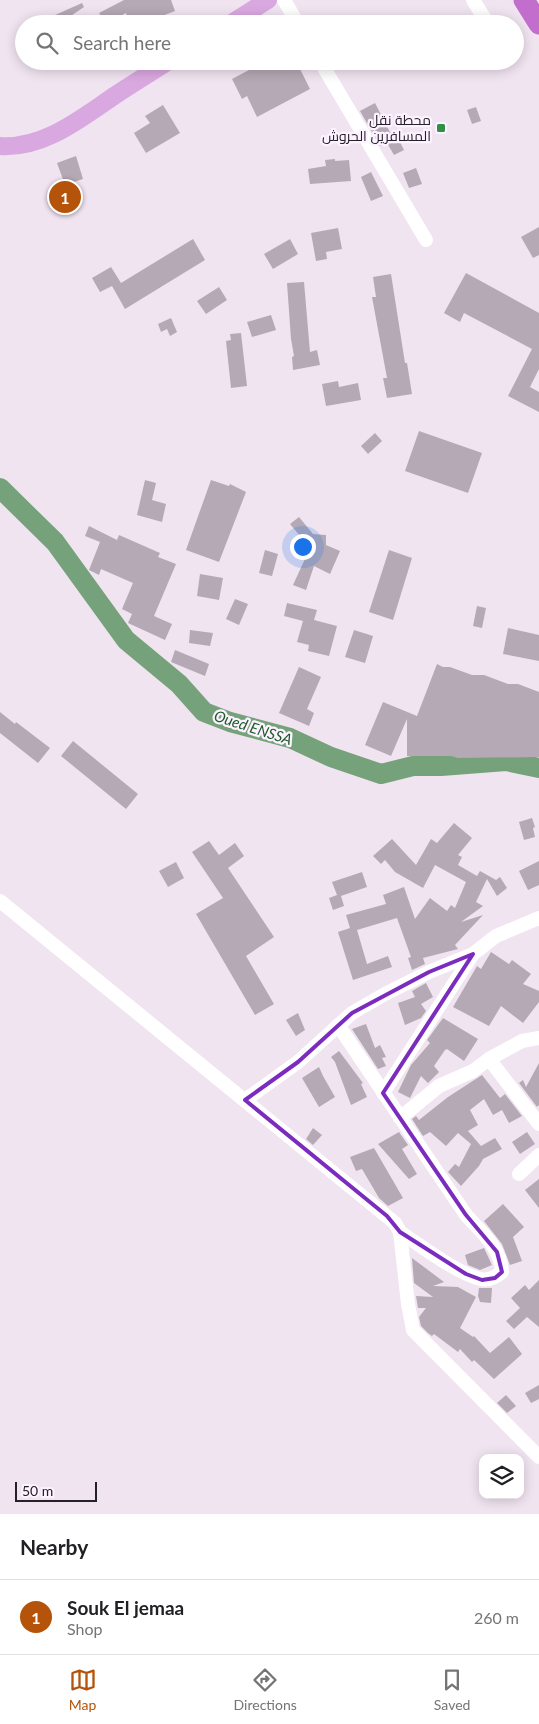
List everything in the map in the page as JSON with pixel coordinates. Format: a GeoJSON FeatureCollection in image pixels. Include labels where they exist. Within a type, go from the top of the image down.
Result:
{"type":"FeatureCollection","features":[{"type":"Feature","properties":{"kind":"highway"},"geometry":{"type":"LineString","coordinates":[[524,0],[539,24]]}},
{"type":"Feature","properties":{"kind":"main road"},"geometry":{"type":"LineString","coordinates":[[244,15],[268,0]]}},
{"type":"Feature","properties":{"kind":"main road"},"geometry":{"type":"LineString","coordinates":[[0,146],[13,147],[40,140],[73,123],[155,70]]}},
{"type":"Feature","properties":{"kind":"street"},"geometry":{"type":"LineString","coordinates":[[284,0],[293,15]]}},
{"type":"Feature","properties":{"kind":"street"},"geometry":{"type":"LineString","coordinates":[[473,0],[482,15]]}},
{"type":"Feature","properties":{"kind":"street"},"geometry":{"type":"LineString","coordinates":[[325,70],[426,240]]}},
{"type":"Feature","properties":{"kind":"street"},"geometry":{"type":"LineString","coordinates":[[0,901],[387,1216],[400,1232],[466,1274],[482,1280],[494,1278],[502,1272],[502,1263],[497,1252],[489,1240],[466,1215],[338,1025]]}},
{"type":"Feature","properties":{"kind":"street"},"geometry":{"type":"LineString","coordinates":[[245,1100],[298,1062],[352,1013],[384,994],[429,972],[473,954],[496,936],[539,918]]}},
{"type":"Feature","properties":{"kind":"street"},"geometry":{"type":"LineString","coordinates":[[384,1093],[473,954]]}},
{"type":"Feature","properties":{"kind":"street"},"geometry":{"type":"LineString","coordinates":[[400,1118],[439,1086],[473,1071],[489,1059],[522,1041],[539,1038]]}},
{"type":"Feature","properties":{"kind":"street"},"geometry":{"type":"LineString","coordinates":[[489,1059],[539,1124]]}},
{"type":"Feature","properties":{"kind":"street"},"geometry":{"type":"LineString","coordinates":[[518,1174],[539,1154]]}},
{"type":"Feature","properties":{"kind":"street"},"geometry":{"type":"LineString","coordinates":[[400,1232],[408,1304],[413,1330],[539,1457]]}},
{"type":"Feature","properties":{"kind":"highlighted area"},"geometry":{"type":"Polygon","coordinates":[[[473,954],[383,1093],[466,1215],[497,1252],[502,1272],[495,1278],[482,1280],[466,1274],[400,1232],[387,1216],[245,1100],[298,1062],[352,1013],[429,972],[473,954]]]}},
{"type":"Feature","properties":{"kind":"building"},"geometry":{"type":"Polygon","coordinates":[[[124,0],[171,0],[175,11],[165,15],[127,15],[126,13],[122,15],[100,15],[99,13],[124,0]]]}},
{"type":"Feature","properties":{"kind":"building"},"geometry":{"type":"Polygon","coordinates":[[[82,3],[84,7],[72,15],[55,15],[82,3]]]}},
{"type":"Feature","properties":{"kind":"building"},"geometry":{"type":"Polygon","coordinates":[[[249,70],[300,70],[310,89],[257,117],[247,96],[242,99],[232,79],[249,70]]]}},
{"type":"Feature","properties":{"kind":"building"},"geometry":{"type":"Polygon","coordinates":[[[375,103],[392,136],[396,134],[404,150],[394,155],[387,143],[380,146],[360,111],[375,103]]]}},
{"type":"Feature","properties":{"kind":"building"},"geometry":{"type":"Polygon","coordinates":[[[163,105],[180,133],[146,153],[134,133],[150,123],[145,116],[163,105]]]}},
{"type":"Feature","properties":{"kind":"building"},"geometry":{"type":"Polygon","coordinates":[[[476,107],[481,121],[472,124],[467,110],[476,107]]]}},
{"type":"Feature","properties":{"kind":"building"},"geometry":{"type":"Polygon","coordinates":[[[76,156],[83,179],[65,185],[57,163],[76,156]]]}},
{"type":"Feature","properties":{"kind":"building"},"geometry":{"type":"Polygon","coordinates":[[[335,159],[335,161],[349,160],[351,181],[310,184],[308,169],[326,166],[325,160],[335,159]]]}},
{"type":"Feature","properties":{"kind":"building"},"geometry":{"type":"Polygon","coordinates":[[[416,168],[422,184],[409,188],[403,173],[416,168]]]}},
{"type":"Feature","properties":{"kind":"building"},"geometry":{"type":"Polygon","coordinates":[[[371,172],[383,196],[371,201],[361,177],[371,172]]]}},
{"type":"Feature","properties":{"kind":"building"},"geometry":{"type":"Polygon","coordinates":[[[539,227],[539,255],[533,258],[521,237],[539,227]]]}},
{"type":"Feature","properties":{"kind":"building"},"geometry":{"type":"Polygon","coordinates":[[[338,228],[342,249],[326,252],[327,259],[316,261],[311,233],[338,228]]]}},
{"type":"Feature","properties":{"kind":"building"},"geometry":{"type":"Polygon","coordinates":[[[193,239],[205,260],[125,309],[112,286],[100,292],[92,278],[111,267],[121,283],[193,239]]]}},
{"type":"Feature","properties":{"kind":"building"},"geometry":{"type":"Polygon","coordinates":[[[290,239],[298,254],[273,269],[264,254],[290,239]]]}},
{"type":"Feature","properties":{"kind":"building"},"geometry":{"type":"Polygon","coordinates":[[[466,273],[539,313],[539,369],[530,387],[539,392],[539,412],[508,396],[532,349],[464,313],[460,322],[444,313],[466,273]]]}},
{"type":"Feature","properties":{"kind":"building"},"geometry":{"type":"Polygon","coordinates":[[[391,274],[405,363],[407,363],[412,394],[387,398],[383,378],[387,378],[372,297],[376,297],[373,277],[391,274]]]}},
{"type":"Feature","properties":{"kind":"building"},"geometry":{"type":"Polygon","coordinates":[[[304,282],[310,352],[317,350],[320,365],[293,370],[292,357],[294,356],[287,283],[304,282]]]}},
{"type":"Feature","properties":{"kind":"building"},"geometry":{"type":"Polygon","coordinates":[[[219,287],[227,300],[206,314],[197,301],[219,287]]]}},
{"type":"Feature","properties":{"kind":"building"},"geometry":{"type":"Polygon","coordinates":[[[271,315],[276,330],[252,337],[247,322],[271,315]]]}},
{"type":"Feature","properties":{"kind":"building"},"geometry":{"type":"Polygon","coordinates":[[[171,318],[177,332],[170,336],[167,329],[161,332],[158,324],[171,318]]]}},
{"type":"Feature","properties":{"kind":"building"},"geometry":{"type":"Polygon","coordinates":[[[241,333],[247,386],[231,388],[226,341],[231,340],[230,334],[241,333]]]}},
{"type":"Feature","properties":{"kind":"building"},"geometry":{"type":"Polygon","coordinates":[[[338,381],[339,387],[358,383],[361,400],[326,406],[322,384],[338,381]]]}},
{"type":"Feature","properties":{"kind":"building"},"geometry":{"type":"Polygon","coordinates":[[[419,431],[482,453],[468,493],[405,471],[419,431]]]}},
{"type":"Feature","properties":{"kind":"building"},"geometry":{"type":"Polygon","coordinates":[[[375,433],[382,441],[368,454],[361,446],[375,433]]]}},
{"type":"Feature","properties":{"kind":"building"},"geometry":{"type":"Polygon","coordinates":[[[145,480],[156,483],[152,500],[166,504],[162,522],[137,515],[145,480]]]}},
{"type":"Feature","properties":{"kind":"building"},"geometry":{"type":"Polygon","coordinates":[[[211,480],[229,486],[230,484],[246,492],[219,562],[186,550],[211,480]]]}},
{"type":"Feature","properties":{"kind":"building"},"geometry":{"type":"Polygon","coordinates":[[[299,517],[313,534],[326,535],[326,545],[340,551],[330,574],[314,566],[306,590],[293,585],[310,548],[290,524],[299,517]]]}},
{"type":"Feature","properties":{"kind":"building"},"geometry":{"type":"Polygon","coordinates":[[[89,526],[117,540],[119,535],[160,553],[158,557],[176,564],[154,616],[172,624],[165,640],[128,623],[132,614],[122,609],[133,583],[101,569],[99,575],[89,570],[100,542],[85,536],[89,526]]]}},
{"type":"Feature","properties":{"kind":"building"},"geometry":{"type":"Polygon","coordinates":[[[265,550],[278,554],[272,576],[259,573],[265,550]]]}},
{"type":"Feature","properties":{"kind":"building"},"geometry":{"type":"Polygon","coordinates":[[[389,550],[412,558],[393,620],[369,612],[389,550]]]}},
{"type":"Feature","properties":{"kind":"building"},"geometry":{"type":"Polygon","coordinates":[[[200,574],[223,578],[219,600],[197,596],[200,574]]]}},
{"type":"Feature","properties":{"kind":"building"},"geometry":{"type":"Polygon","coordinates":[[[235,599],[248,604],[239,625],[226,619],[235,599]]]}},
{"type":"Feature","properties":{"kind":"building"},"geometry":{"type":"Polygon","coordinates":[[[287,603],[317,610],[314,620],[337,626],[329,656],[308,651],[309,645],[297,642],[303,621],[284,616],[287,603]]]}},
{"type":"Feature","properties":{"kind":"building"},"geometry":{"type":"Polygon","coordinates":[[[477,606],[486,608],[482,628],[473,626],[477,606]]]}},
{"type":"Feature","properties":{"kind":"building"},"geometry":{"type":"Polygon","coordinates":[[[508,628],[539,635],[539,661],[503,654],[508,628]]]}},
{"type":"Feature","properties":{"kind":"building"},"geometry":{"type":"Polygon","coordinates":[[[190,630],[213,633],[210,646],[189,643],[190,630]]]}},
{"type":"Feature","properties":{"kind":"building"},"geometry":{"type":"Polygon","coordinates":[[[354,630],[373,636],[365,663],[345,657],[354,630]]]}},
{"type":"Feature","properties":{"kind":"building"},"geometry":{"type":"Polygon","coordinates":[[[175,650],[209,664],[205,676],[171,662],[175,650]]]}},
{"type":"Feature","properties":{"kind":"building"},"geometry":{"type":"Polygon","coordinates":[[[437,664],[472,675],[484,675],[508,684],[518,684],[539,692],[539,757],[458,758],[451,756],[407,756],[407,719],[391,756],[365,745],[383,702],[417,716],[437,664]]]}},
{"type":"Feature","properties":{"kind":"building"},"geometry":{"type":"Polygon","coordinates":[[[299,667],[321,677],[307,709],[314,713],[309,726],[279,713],[299,667]]]}},
{"type":"Feature","properties":{"kind":"building"},"geometry":{"type":"Polygon","coordinates":[[[0,712],[50,748],[38,763],[0,733],[0,712]]]}},
{"type":"Feature","properties":{"kind":"building"},"geometry":{"type":"Polygon","coordinates":[[[73,741],[138,794],[126,809],[61,756],[73,741]]]}},
{"type":"Feature","properties":{"kind":"building"},"geometry":{"type":"Polygon","coordinates":[[[532,818],[535,827],[533,828],[535,837],[524,840],[519,822],[532,818]]]}},
{"type":"Feature","properties":{"kind":"building"},"geometry":{"type":"Polygon","coordinates":[[[454,823],[472,838],[458,855],[462,857],[458,865],[477,876],[480,871],[496,880],[500,877],[507,888],[497,896],[487,879],[476,902],[483,906],[461,922],[483,915],[455,945],[458,949],[423,958],[425,964],[412,970],[408,958],[411,957],[397,918],[357,930],[367,964],[388,956],[392,967],[353,980],[338,932],[350,928],[346,915],[386,904],[383,895],[404,887],[415,919],[430,898],[447,911],[451,905],[455,908],[466,882],[435,865],[423,888],[395,872],[385,860],[381,864],[373,856],[392,839],[416,865],[431,839],[437,843],[454,823]]]}},
{"type":"Feature","properties":{"kind":"building"},"geometry":{"type":"Polygon","coordinates":[[[209,841],[219,855],[235,843],[244,856],[228,868],[274,937],[246,956],[274,1004],[255,1015],[196,914],[223,898],[192,852],[209,841]]]}},
{"type":"Feature","properties":{"kind":"building"},"geometry":{"type":"Polygon","coordinates":[[[539,861],[539,885],[528,890],[519,871],[539,861]]]}},
{"type":"Feature","properties":{"kind":"building"},"geometry":{"type":"Polygon","coordinates":[[[176,862],[184,878],[168,887],[159,871],[176,862]]]}},
{"type":"Feature","properties":{"kind":"building"},"geometry":{"type":"Polygon","coordinates":[[[362,872],[367,887],[341,896],[344,906],[333,910],[329,898],[337,895],[332,882],[362,872]]]}},
{"type":"Feature","properties":{"kind":"building"},"geometry":{"type":"Polygon","coordinates":[[[491,952],[509,964],[512,960],[531,974],[523,984],[539,991],[539,1002],[523,1023],[501,1006],[489,1026],[453,1007],[477,966],[481,969],[491,952]]]}},
{"type":"Feature","properties":{"kind":"building"},"geometry":{"type":"Polygon","coordinates":[[[426,983],[433,997],[421,1004],[426,1011],[421,1018],[405,1025],[398,1003],[415,997],[412,991],[426,983]]]}},
{"type":"Feature","properties":{"kind":"building"},"geometry":{"type":"Polygon","coordinates":[[[298,1013],[305,1030],[296,1036],[286,1020],[298,1013]]]}},
{"type":"Feature","properties":{"kind":"building"},"geometry":{"type":"Polygon","coordinates":[[[443,1018],[478,1039],[464,1061],[447,1049],[445,1050],[434,1066],[439,1072],[428,1083],[421,1076],[410,1098],[398,1092],[411,1065],[430,1043],[427,1040],[443,1018]]]}},
{"type":"Feature","properties":{"kind":"building"},"geometry":{"type":"Polygon","coordinates":[[[366,1024],[375,1048],[380,1045],[386,1057],[382,1058],[386,1066],[378,1069],[352,1029],[366,1024]]]}},
{"type":"Feature","properties":{"kind":"building"},"geometry":{"type":"Polygon","coordinates":[[[339,1051],[363,1083],[361,1084],[367,1097],[351,1105],[335,1062],[331,1057],[339,1051]]]}},
{"type":"Feature","properties":{"kind":"building"},"geometry":{"type":"Polygon","coordinates":[[[539,1063],[539,1105],[537,1107],[519,1083],[523,1080],[526,1087],[539,1063]]]}},
{"type":"Feature","properties":{"kind":"building"},"geometry":{"type":"Polygon","coordinates":[[[319,1067],[335,1097],[319,1107],[302,1078],[319,1067]]]}},
{"type":"Feature","properties":{"kind":"building"},"geometry":{"type":"Polygon","coordinates":[[[482,1075],[500,1098],[505,1094],[522,1116],[509,1123],[502,1110],[493,1115],[484,1099],[470,1110],[478,1125],[468,1131],[481,1146],[495,1138],[502,1149],[483,1159],[461,1186],[448,1172],[455,1164],[459,1167],[471,1144],[458,1133],[446,1146],[430,1132],[423,1136],[412,1119],[416,1116],[419,1120],[448,1097],[482,1075]]]}},
{"type":"Feature","properties":{"kind":"building"},"geometry":{"type":"Polygon","coordinates":[[[313,1128],[322,1135],[313,1145],[306,1139],[313,1128]]]}},
{"type":"Feature","properties":{"kind":"building"},"geometry":{"type":"Polygon","coordinates":[[[399,1132],[408,1145],[402,1149],[417,1174],[409,1179],[378,1144],[399,1132]]]}},
{"type":"Feature","properties":{"kind":"building"},"geometry":{"type":"Polygon","coordinates":[[[527,1132],[535,1144],[520,1154],[512,1142],[527,1132]]]}},
{"type":"Feature","properties":{"kind":"building"},"geometry":{"type":"Polygon","coordinates":[[[374,1148],[403,1198],[388,1206],[379,1198],[362,1169],[356,1171],[350,1157],[374,1148]]]}},
{"type":"Feature","properties":{"kind":"building"},"geometry":{"type":"Polygon","coordinates":[[[539,1179],[539,1208],[525,1190],[539,1179]]]}},
{"type":"Feature","properties":{"kind":"building"},"geometry":{"type":"Polygon","coordinates":[[[503,1204],[524,1227],[513,1237],[522,1261],[510,1265],[502,1244],[484,1221],[503,1204]]]}},
{"type":"Feature","properties":{"kind":"building"},"geometry":{"type":"Polygon","coordinates":[[[484,1248],[492,1265],[480,1270],[468,1265],[465,1255],[484,1248]]]}},
{"type":"Feature","properties":{"kind":"building"},"geometry":{"type":"Polygon","coordinates":[[[412,1258],[444,1282],[433,1286],[458,1287],[476,1297],[460,1328],[474,1336],[490,1353],[509,1337],[522,1354],[494,1379],[474,1360],[472,1362],[460,1349],[458,1352],[434,1334],[432,1336],[421,1326],[419,1317],[426,1308],[418,1308],[416,1296],[433,1297],[414,1283],[412,1258]]]}},
{"type":"Feature","properties":{"kind":"building"},"geometry":{"type":"Polygon","coordinates":[[[539,1280],[539,1327],[527,1317],[514,1329],[506,1321],[520,1308],[511,1298],[525,1285],[529,1290],[539,1280]]]}},
{"type":"Feature","properties":{"kind":"building"},"geometry":{"type":"Polygon","coordinates":[[[479,1288],[492,1288],[491,1303],[480,1302],[478,1296],[479,1288]]]}},
{"type":"Feature","properties":{"kind":"building"},"geometry":{"type":"Polygon","coordinates":[[[539,1385],[539,1399],[531,1403],[525,1393],[539,1385]]]}},
{"type":"Feature","properties":{"kind":"building"},"geometry":{"type":"Polygon","coordinates":[[[506,1395],[516,1406],[507,1413],[497,1403],[506,1395]]]}},
{"type":"Feature","properties":{"kind":"waterway","name":"Oued ENSSA"},"geometry":{"type":"LineString","coordinates":[[0,488],[55,542],[126,640],[179,684],[204,712],[230,722],[290,738],[331,757],[381,774],[413,766],[441,766],[506,761],[539,768]]}},
{"type":"Feature","properties":{"kind":"place","name":"محطة نقل المسافرين الحروش"},"geometry":{"type":"Point","coordinates":[441,128]}},
{"type":"Feature","properties":{"kind":"place","name":"Souk El jemaa"},"geometry":{"type":"Point","coordinates":[65,197]}}]}
